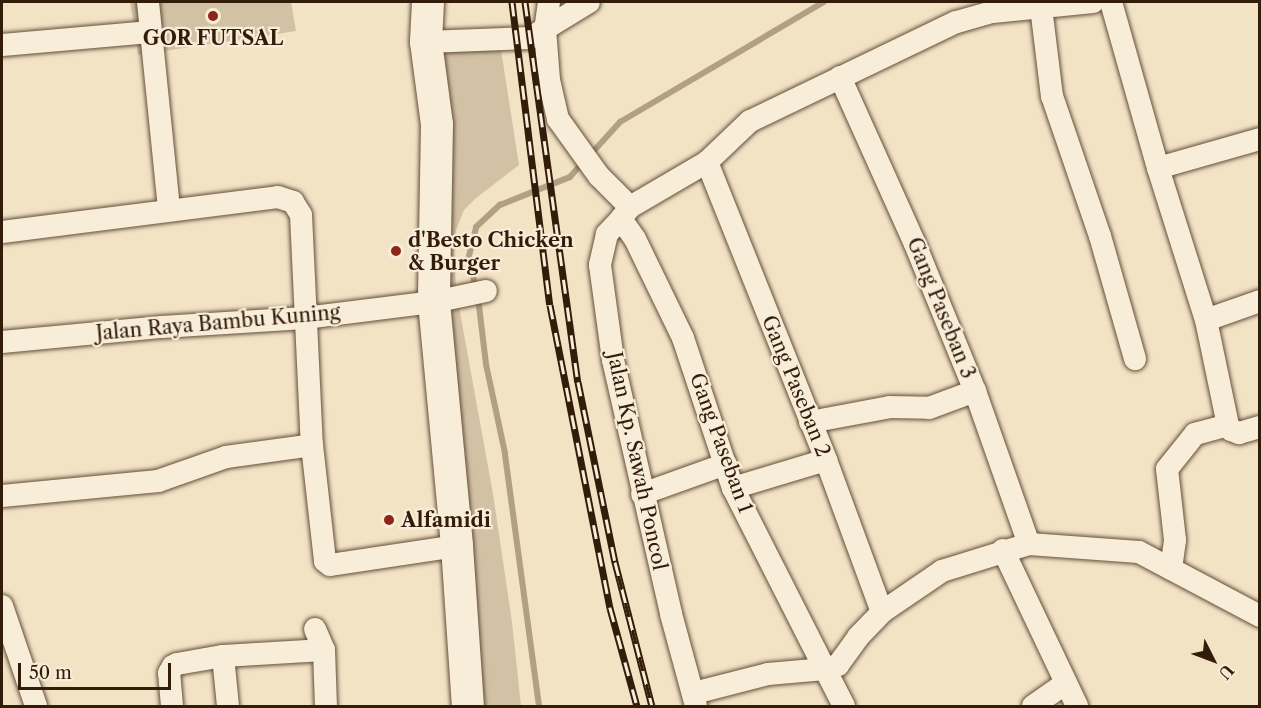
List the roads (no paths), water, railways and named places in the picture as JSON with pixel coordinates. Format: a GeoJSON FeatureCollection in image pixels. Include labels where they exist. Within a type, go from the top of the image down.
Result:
{"type":"FeatureCollection","features":[{"type":"Feature","properties":{"kind":"main road"},"geometry":{"type":"LineString","coordinates":[[428,2],[426,42],[437,124],[434,302],[458,546],[468,706]]}},
{"type":"Feature","properties":{"kind":"street"},"geometry":{"type":"LineString","coordinates":[[148,2],[169,210]]}},
{"type":"Feature","properties":{"kind":"street","name":"Gang Paseban 1"},"geometry":{"type":"LineString","coordinates":[[549,2],[544,29],[549,80],[558,119],[626,213],[635,239],[683,338],[733,488],[844,706]]}},
{"type":"Feature","properties":{"kind":"street"},"geometry":{"type":"LineString","coordinates":[[426,42],[530,38],[589,2]]}},
{"type":"Feature","properties":{"kind":"street"},"geometry":{"type":"LineString","coordinates":[[626,213],[707,162],[750,121],[956,22],[992,12],[1093,2]]}},
{"type":"Feature","properties":{"kind":"street"},"geometry":{"type":"LineString","coordinates":[[1111,2],[1158,168],[1206,320],[1228,425],[1239,433],[1260,427]]}},
{"type":"Feature","properties":{"kind":"street"},"geometry":{"type":"LineString","coordinates":[[1041,7],[1052,96],[1100,236],[1135,359]]}},
{"type":"Feature","properties":{"kind":"street"},"geometry":{"type":"LineString","coordinates":[[2,45],[150,32]]}},
{"type":"Feature","properties":{"kind":"street","name":"Gang Paseban 3"},"geometry":{"type":"LineString","coordinates":[[840,77],[915,244],[975,391],[1029,544]]}},
{"type":"Feature","properties":{"kind":"street"},"geometry":{"type":"LineString","coordinates":[[1158,168],[1260,139]]}},
{"type":"Feature","properties":{"kind":"street","name":"Gang Paseban 2"},"geometry":{"type":"LineString","coordinates":[[707,162],[826,460],[882,612]]}},
{"type":"Feature","properties":{"kind":"street"},"geometry":{"type":"LineString","coordinates":[[2,232],[278,197],[293,202],[301,215],[312,445],[326,561],[330,565],[458,546]]}},
{"type":"Feature","properties":{"kind":"street","name":"Jalan Kp. Sawah Poncol"},"geometry":{"type":"LineString","coordinates":[[626,213],[606,234],[600,266],[613,360],[642,494],[671,614],[695,700]]}},
{"type":"Feature","properties":{"kind":"street","name":"Jalan Raya Bambu Kuning"},"geometry":{"type":"LineString","coordinates":[[2,342],[162,327],[305,318],[434,302],[475,293]]}},
{"type":"Feature","properties":{"kind":"street"},"geometry":{"type":"LineString","coordinates":[[1206,320],[1260,302]]}},
{"type":"Feature","properties":{"kind":"street"},"geometry":{"type":"LineString","coordinates":[[810,422],[890,407],[929,408],[975,391]]}},
{"type":"Feature","properties":{"kind":"street"},"geometry":{"type":"LineString","coordinates":[[1172,569],[1175,540],[1167,469],[1195,434],[1228,425]]}},
{"type":"Feature","properties":{"kind":"street"},"geometry":{"type":"LineString","coordinates":[[2,496],[158,481],[226,457],[312,445]]}},
{"type":"Feature","properties":{"kind":"street"},"geometry":{"type":"LineString","coordinates":[[733,488],[826,460]]}},
{"type":"Feature","properties":{"kind":"street"},"geometry":{"type":"LineString","coordinates":[[642,494],[726,464]]}},
{"type":"Feature","properties":{"kind":"street"},"geometry":{"type":"LineString","coordinates":[[695,700],[768,674],[825,669],[838,665],[858,637],[882,612],[942,571],[1003,550],[1029,544],[1139,552],[1260,616]]}},
{"type":"Feature","properties":{"kind":"street"},"geometry":{"type":"LineString","coordinates":[[1003,550],[1077,706]]}},
{"type":"Feature","properties":{"kind":"street"},"geometry":{"type":"LineString","coordinates":[[2,606],[36,706]]}},
{"type":"Feature","properties":{"kind":"street"},"geometry":{"type":"LineString","coordinates":[[315,629],[324,650],[326,706]]}},
{"type":"Feature","properties":{"kind":"street"},"geometry":{"type":"LineString","coordinates":[[172,706],[169,673],[172,666],[190,660],[223,656],[324,650]]}},
{"type":"Feature","properties":{"kind":"street"},"geometry":{"type":"LineString","coordinates":[[223,656],[228,706]]}},
{"type":"Feature","properties":{"kind":"street"},"geometry":{"type":"LineString","coordinates":[[1033,706],[1066,683]]}},
{"type":"Feature","properties":{"kind":"waterway"},"geometry":{"type":"LineString","coordinates":[[590,155],[620,122],[824,2]]}},
{"type":"Feature","properties":{"kind":"waterway"},"geometry":{"type":"LineString","coordinates":[[539,706],[505,453],[486,364],[479,306],[469,256],[476,227],[500,205],[570,177],[583,162]]}},
{"type":"Feature","properties":{"kind":"railway"},"geometry":{"type":"LineString","coordinates":[[512,2],[550,305],[610,608],[637,706]]}},
{"type":"Feature","properties":{"kind":"railway"},"geometry":{"type":"LineString","coordinates":[[525,2],[578,382],[615,562],[652,706]]}},
{"type":"Feature","properties":{"kind":"place","name":"GOR FUTSAL"},"geometry":{"type":"Point","coordinates":[213,16]}},
{"type":"Feature","properties":{"kind":"place","name":"d'Besto Chicken & Burger"},"geometry":{"type":"Point","coordinates":[396,251]}},
{"type":"Feature","properties":{"kind":"place","name":"Alfamidi"},"geometry":{"type":"Point","coordinates":[389,520]}}]}
